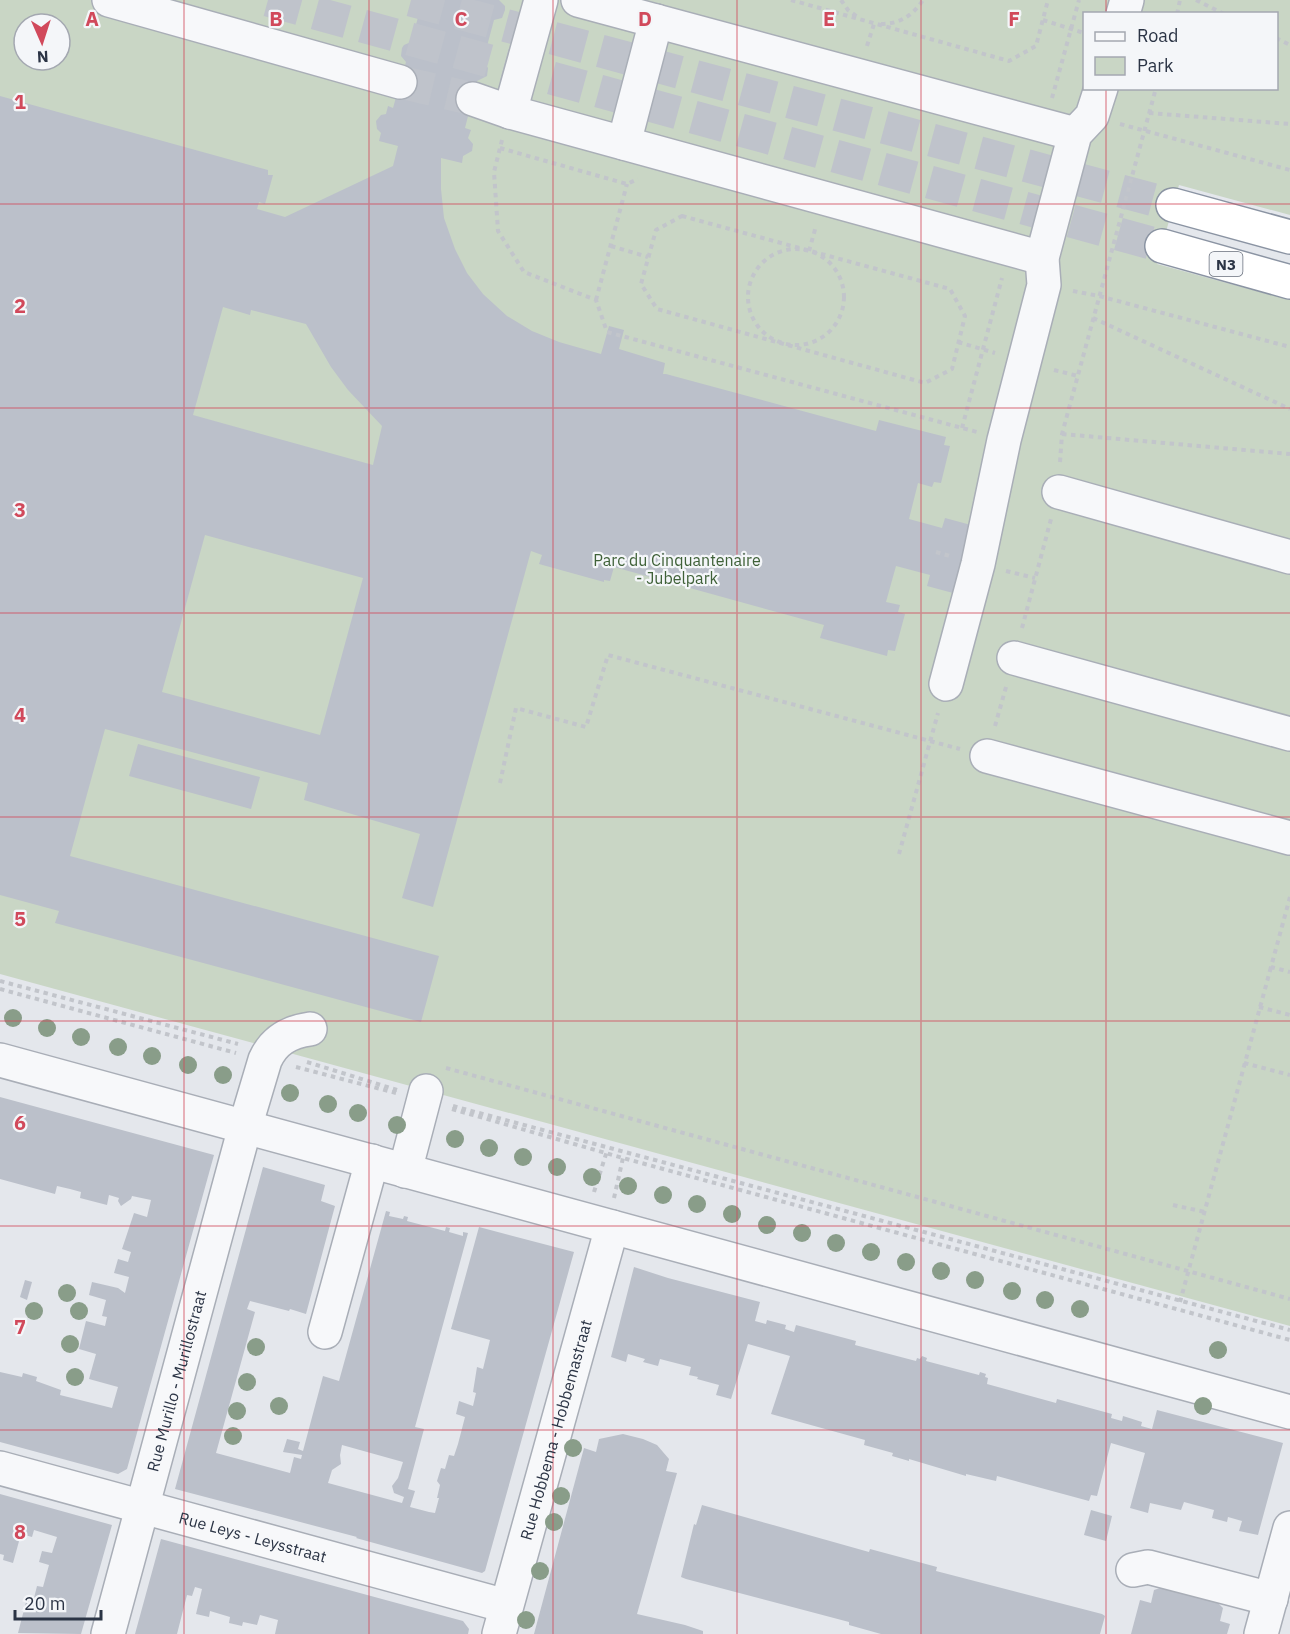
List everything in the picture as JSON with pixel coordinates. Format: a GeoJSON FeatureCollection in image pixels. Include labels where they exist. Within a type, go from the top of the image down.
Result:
{"type":"FeatureCollection","features":[{"type":"Feature","properties":{"kind":"highway"},"geometry":{"type":"LineString","coordinates":[[1173,205],[1290,237]]}},
{"type":"Feature","properties":{"kind":"highway","name":"N3"},"geometry":{"type":"LineString","coordinates":[[1162,246],[1290,282]]}},
{"type":"Feature","properties":{"kind":"street"},"geometry":{"type":"LineString","coordinates":[[109,0],[400,82]]}},
{"type":"Feature","properties":{"kind":"street"},"geometry":{"type":"LineString","coordinates":[[510,112],[541,0]]}},
{"type":"Feature","properties":{"kind":"street"},"geometry":{"type":"LineString","coordinates":[[578,0],[656,21],[1090,113],[1043,272],[978,564],[946,684]]}},
{"type":"Feature","properties":{"kind":"street"},"geometry":{"type":"LineString","coordinates":[[624,143],[656,21]]}},
{"type":"Feature","properties":{"kind":"street"},"geometry":{"type":"LineString","coordinates":[[473,99],[1043,272]]}},
{"type":"Feature","properties":{"kind":"street"},"geometry":{"type":"LineString","coordinates":[[1059,492],[1290,557]]}},
{"type":"Feature","properties":{"kind":"street"},"geometry":{"type":"LineString","coordinates":[[1014,658],[1290,734]]}},
{"type":"Feature","properties":{"kind":"street"},"geometry":{"type":"LineString","coordinates":[[987,756],[1290,838]]}},
{"type":"Feature","properties":{"kind":"street"},"geometry":{"type":"LineString","coordinates":[[267,1056],[288,1034],[310,1029]]}},
{"type":"Feature","properties":{"kind":"street","name":"Rue Murillo - Murillostraat"},"geometry":{"type":"LineString","coordinates":[[108,1634],[245,1127],[267,1056]]}},
{"type":"Feature","properties":{"kind":"street"},"geometry":{"type":"LineString","coordinates":[[0,1060],[1290,1412]]}},
{"type":"Feature","properties":{"kind":"street"},"geometry":{"type":"LineString","coordinates":[[405,1171],[429,1089]]}},
{"type":"Feature","properties":{"kind":"street"},"geometry":{"type":"LineString","coordinates":[[325,1332],[372,1161]]}},
{"type":"Feature","properties":{"kind":"street","name":"Rue Hobbema - Hobbemastraat"},"geometry":{"type":"LineString","coordinates":[[502,1620],[612,1227]]}},
{"type":"Feature","properties":{"kind":"street","name":"Rue Leys - Leysstraat"},"geometry":{"type":"LineString","coordinates":[[0,1468],[143,1507],[502,1620]]}},
{"type":"Feature","properties":{"kind":"street"},"geometry":{"type":"LineString","coordinates":[[1261,1634],[1290,1528]]}},
{"type":"Feature","properties":{"kind":"street"},"geometry":{"type":"LineString","coordinates":[[1133,1570],[1148,1568],[1271,1599]]}},
{"type":"Feature","properties":{"kind":"path"},"geometry":{"type":"LineString","coordinates":[[791,0],[1009,61],[1036,46],[1048,0]]}},
{"type":"Feature","properties":{"kind":"path"},"geometry":{"type":"LineString","coordinates":[[841,0],[848,10],[860,19],[874,24],[889,24],[902,20],[915,12],[923,0]]}},
{"type":"Feature","properties":{"kind":"path"},"geometry":{"type":"LineString","coordinates":[[1050,104],[1079,0]]}},
{"type":"Feature","properties":{"kind":"path"},"geometry":{"type":"LineString","coordinates":[[1196,0],[1220,12]]}},
{"type":"Feature","properties":{"kind":"path"},"geometry":{"type":"LineString","coordinates":[[1043,20],[1083,33]]}},
{"type":"Feature","properties":{"kind":"path"},"geometry":{"type":"LineString","coordinates":[[864,54],[874,24]]}},
{"type":"Feature","properties":{"kind":"path"},"geometry":{"type":"LineString","coordinates":[[500,783],[516,708],[586,727],[608,655],[987,756],[1059,492],[1062,434],[1155,90]]}},
{"type":"Feature","properties":{"kind":"path"},"geometry":{"type":"LineString","coordinates":[[510,112],[494,172],[498,231],[524,272],[596,300]]}},
{"type":"Feature","properties":{"kind":"path"},"geometry":{"type":"LineString","coordinates":[[1090,113],[1144,131],[1290,170]]}},
{"type":"Feature","properties":{"kind":"path"},"geometry":{"type":"LineString","coordinates":[[1149,113],[1290,124]]}},
{"type":"Feature","properties":{"kind":"path"},"geometry":{"type":"LineString","coordinates":[[500,148],[627,184],[644,176]]}},
{"type":"Feature","properties":{"kind":"path"},"geometry":{"type":"LineString","coordinates":[[627,184],[596,300],[607,332],[1004,440]]}},
{"type":"Feature","properties":{"kind":"path"},"geometry":{"type":"LineString","coordinates":[[682,216],[950,289],[965,316],[952,369],[925,383],[657,309],[641,284],[648,257],[656,230],[682,216]]}},
{"type":"Feature","properties":{"kind":"path"},"geometry":{"type":"LineString","coordinates":[[809,251],[817,223]]}},
{"type":"Feature","properties":{"kind":"path"},"geometry":{"type":"LineString","coordinates":[[611,246],[648,257]]}},
{"type":"Feature","properties":{"kind":"path"},"geometry":{"type":"LineString","coordinates":[[786,251],[809,251],[820,256],[837,271],[844,293],[844,304],[835,325],[828,334],[807,344],[784,344],[764,333],[757,324],[751,314],[749,291],[758,269],[775,255],[786,251]]}},
{"type":"Feature","properties":{"kind":"path"},"geometry":{"type":"LineString","coordinates":[[1043,272],[1099,296],[1290,347]]}},
{"type":"Feature","properties":{"kind":"path"},"geometry":{"type":"LineString","coordinates":[[962,429],[1003,274]]}},
{"type":"Feature","properties":{"kind":"path"},"geometry":{"type":"LineString","coordinates":[[1093,318],[1290,409]]}},
{"type":"Feature","properties":{"kind":"path"},"geometry":{"type":"LineString","coordinates":[[958,342],[983,350]]}},
{"type":"Feature","properties":{"kind":"path"},"geometry":{"type":"LineString","coordinates":[[1050,369],[1077,376]]}},
{"type":"Feature","properties":{"kind":"path"},"geometry":{"type":"LineString","coordinates":[[1062,434],[1290,454]]}},
{"type":"Feature","properties":{"kind":"path"},"geometry":{"type":"LineString","coordinates":[[1022,575],[1035,579]]}},
{"type":"Feature","properties":{"kind":"path"},"geometry":{"type":"LineString","coordinates":[[899,854],[930,741]]}},
{"type":"Feature","properties":{"kind":"path"},"geometry":{"type":"LineString","coordinates":[[1179,1308],[1290,897]]}},
{"type":"Feature","properties":{"kind":"path"},"geometry":{"type":"LineString","coordinates":[[1271,967],[1290,972]]}},
{"type":"Feature","properties":{"kind":"path"},"geometry":{"type":"LineString","coordinates":[[0,981],[267,1056],[429,1089],[608,1149],[1290,1330]]}},
{"type":"Feature","properties":{"kind":"path"},"geometry":{"type":"LineString","coordinates":[[0,989],[267,1056],[429,1089],[1190,1271],[1290,1299]]}},
{"type":"Feature","properties":{"kind":"path"},"geometry":{"type":"LineString","coordinates":[[1259,1007],[1290,1016]]}},
{"type":"Feature","properties":{"kind":"path"},"geometry":{"type":"LineString","coordinates":[[1244,1063],[1290,1075]]}},
{"type":"Feature","properties":{"kind":"path"},"geometry":{"type":"LineString","coordinates":[[608,1149],[623,1158],[1290,1340]]}},
{"type":"Feature","properties":{"kind":"path"},"geometry":{"type":"LineString","coordinates":[[594,1193],[608,1149]]}},
{"type":"Feature","properties":{"kind":"path"},"geometry":{"type":"LineString","coordinates":[[612,1227],[612,1206],[623,1158]]}},
{"type":"Feature","properties":{"kind":"path"},"geometry":{"type":"LineString","coordinates":[[1173,1205],[1205,1212]]}},
{"type":"Feature","properties":{"kind":"green space","name":"Parc du Cinquantenaire - Jubelpark"},"geometry":{"type":"Polygon","coordinates":[[[0,0],[1290,0],[1290,215],[1179,185],[1157,264],[1290,300],[1290,1326],[0,974],[0,0]]]}},
{"type":"Feature","properties":{"kind":"building"},"geometry":{"type":"Polygon","coordinates":[[[423,0],[499,0],[505,6],[502,18],[494,20],[483,61],[488,68],[487,76],[477,81],[465,128],[471,130],[468,138],[473,144],[472,151],[463,156],[462,163],[441,158],[441,189],[444,218],[455,249],[467,273],[483,294],[507,316],[532,331],[559,342],[601,354],[609,326],[624,330],[619,349],[665,363],[663,374],[876,431],[879,420],[946,437],[944,445],[950,446],[941,483],[934,482],[932,487],[918,483],[909,519],[942,528],[945,518],[971,525],[953,593],[927,586],[930,575],[896,566],[886,602],[900,605],[898,612],[905,614],[895,651],[888,650],[887,656],[820,638],[824,625],[614,567],[610,581],[604,580],[604,582],[539,564],[542,555],[531,551],[433,907],[402,898],[420,834],[304,800],[308,783],[105,729],[70,856],[439,956],[421,1022],[55,923],[59,911],[0,895],[0,96],[268,170],[268,175],[273,175],[265,204],[259,202],[257,209],[285,217],[393,166],[398,146],[379,141],[381,133],[377,129],[376,121],[381,115],[386,114],[388,106],[393,108],[406,62],[401,56],[402,48],[411,42],[423,0]],[[223,307],[193,415],[373,465],[382,426],[348,390],[331,367],[306,324],[251,310],[250,315],[223,307]],[[205,535],[162,692],[320,735],[363,578],[205,535]]]}},
{"type":"Feature","properties":{"kind":"building"},"geometry":{"type":"Polygon","coordinates":[[[138,744],[260,777],[251,809],[129,776],[138,744]]]}},
{"type":"Feature","properties":{"kind":"building"},"geometry":{"type":"Polygon","coordinates":[[[0,1097],[214,1155],[127,1469],[118,1474],[0,1442],[0,1372],[22,1377],[23,1373],[37,1377],[36,1381],[61,1390],[60,1395],[112,1408],[118,1387],[89,1379],[96,1354],[79,1349],[86,1321],[105,1326],[107,1317],[102,1316],[106,1300],[89,1295],[92,1282],[118,1288],[125,1293],[129,1277],[114,1273],[118,1259],[128,1262],[131,1252],[122,1249],[134,1213],[147,1217],[151,1200],[132,1196],[121,1206],[119,1198],[109,1195],[107,1205],[80,1198],[81,1192],[70,1189],[57,1186],[55,1194],[0,1179],[0,1097]]]}},
{"type":"Feature","properties":{"kind":"building"},"geometry":{"type":"Polygon","coordinates":[[[263,1167],[325,1185],[321,1201],[335,1206],[306,1314],[250,1301],[247,1309],[255,1312],[216,1453],[290,1473],[294,1457],[301,1459],[302,1455],[283,1452],[287,1439],[300,1442],[298,1449],[303,1451],[323,1376],[339,1381],[386,1211],[390,1212],[389,1216],[403,1219],[404,1216],[408,1217],[407,1221],[445,1231],[446,1227],[450,1228],[449,1232],[463,1236],[463,1232],[468,1233],[415,1427],[424,1429],[408,1489],[415,1491],[410,1507],[435,1513],[440,1485],[437,1481],[441,1468],[445,1469],[449,1455],[454,1456],[465,1417],[456,1414],[459,1401],[473,1406],[477,1367],[483,1369],[490,1340],[451,1329],[479,1227],[574,1252],[485,1571],[482,1573],[175,1489],[263,1167]],[[342,1445],[341,1464],[332,1470],[328,1483],[402,1503],[404,1497],[394,1493],[392,1486],[398,1478],[403,1462],[342,1445]]]}},
{"type":"Feature","properties":{"kind":"building"},"geometry":{"type":"Polygon","coordinates":[[[634,1267],[760,1302],[755,1321],[766,1324],[767,1320],[786,1325],[785,1329],[794,1332],[796,1325],[856,1341],[855,1345],[916,1361],[922,1356],[927,1358],[926,1361],[979,1375],[980,1372],[986,1374],[987,1384],[1056,1403],[1057,1399],[1112,1414],[1111,1418],[1122,1421],[1123,1416],[1142,1422],[1141,1426],[1152,1429],[1157,1410],[1283,1443],[1258,1535],[1239,1531],[1242,1521],[1228,1517],[1227,1522],[1212,1518],[1214,1510],[1184,1502],[1181,1510],[1150,1503],[1148,1513],[1130,1508],[1145,1453],[1111,1443],[1097,1496],[1091,1495],[1089,1501],[997,1476],[996,1481],[966,1474],[966,1476],[909,1459],[909,1461],[892,1456],[893,1453],[864,1445],[865,1440],[771,1414],[790,1356],[748,1344],[731,1399],[716,1395],[719,1385],[689,1375],[691,1367],[660,1359],[658,1366],[643,1362],[645,1359],[628,1354],[626,1362],[611,1357],[634,1267]]]}},
{"type":"Feature","properties":{"kind":"building"},"geometry":{"type":"Polygon","coordinates":[[[25,1280],[32,1282],[27,1300],[20,1297],[25,1280]]]}},
{"type":"Feature","properties":{"kind":"building"},"geometry":{"type":"Polygon","coordinates":[[[623,1434],[657,1445],[669,1459],[666,1471],[677,1473],[637,1614],[685,1625],[703,1631],[703,1634],[534,1634],[584,1448],[596,1452],[599,1439],[623,1434]]]}},
{"type":"Feature","properties":{"kind":"building"},"geometry":{"type":"Polygon","coordinates":[[[0,1494],[112,1525],[81,1634],[18,1633],[27,1598],[34,1598],[37,1586],[43,1587],[49,1565],[39,1562],[42,1551],[52,1553],[57,1537],[34,1530],[32,1537],[21,1534],[13,1563],[3,1560],[4,1555],[0,1554],[0,1494]]]}},
{"type":"Feature","properties":{"kind":"building"},"geometry":{"type":"Polygon","coordinates":[[[702,1505],[869,1552],[870,1549],[937,1567],[936,1571],[1102,1614],[1105,1616],[1100,1634],[881,1634],[849,1625],[849,1622],[686,1579],[681,1577],[694,1524],[696,1525],[702,1505]]]}},
{"type":"Feature","properties":{"kind":"building"},"geometry":{"type":"Polygon","coordinates":[[[1091,1510],[1112,1516],[1106,1541],[1084,1535],[1091,1510]]]}},
{"type":"Feature","properties":{"kind":"building"},"geometry":{"type":"Polygon","coordinates":[[[161,1539],[463,1621],[469,1629],[468,1634],[275,1634],[278,1620],[260,1615],[257,1625],[243,1622],[242,1626],[229,1623],[230,1617],[210,1611],[209,1617],[196,1614],[202,1589],[195,1587],[192,1596],[187,1595],[177,1634],[135,1634],[161,1539]]]}},
{"type":"Feature","properties":{"kind":"building"},"geometry":{"type":"Polygon","coordinates":[[[1186,1585],[1183,1594],[1195,1597],[1198,1589],[1210,1595],[1223,1608],[1220,1621],[1230,1624],[1227,1634],[1131,1634],[1140,1600],[1151,1603],[1154,1590],[1166,1586],[1186,1585]]]}},
{"type":"Feature","properties":{"kind":"tunnel"},"geometry":{"type":"LineString","coordinates":[[268,0],[1162,246]]}},
{"type":"Feature","properties":{"kind":"tunnel"},"geometry":{"type":"LineString","coordinates":[[411,0],[1173,205]]}},
{"type":"Feature","properties":{"kind":"tunnel"},"geometry":{"type":"LineString","coordinates":[[400,82],[473,99]]}}]}
